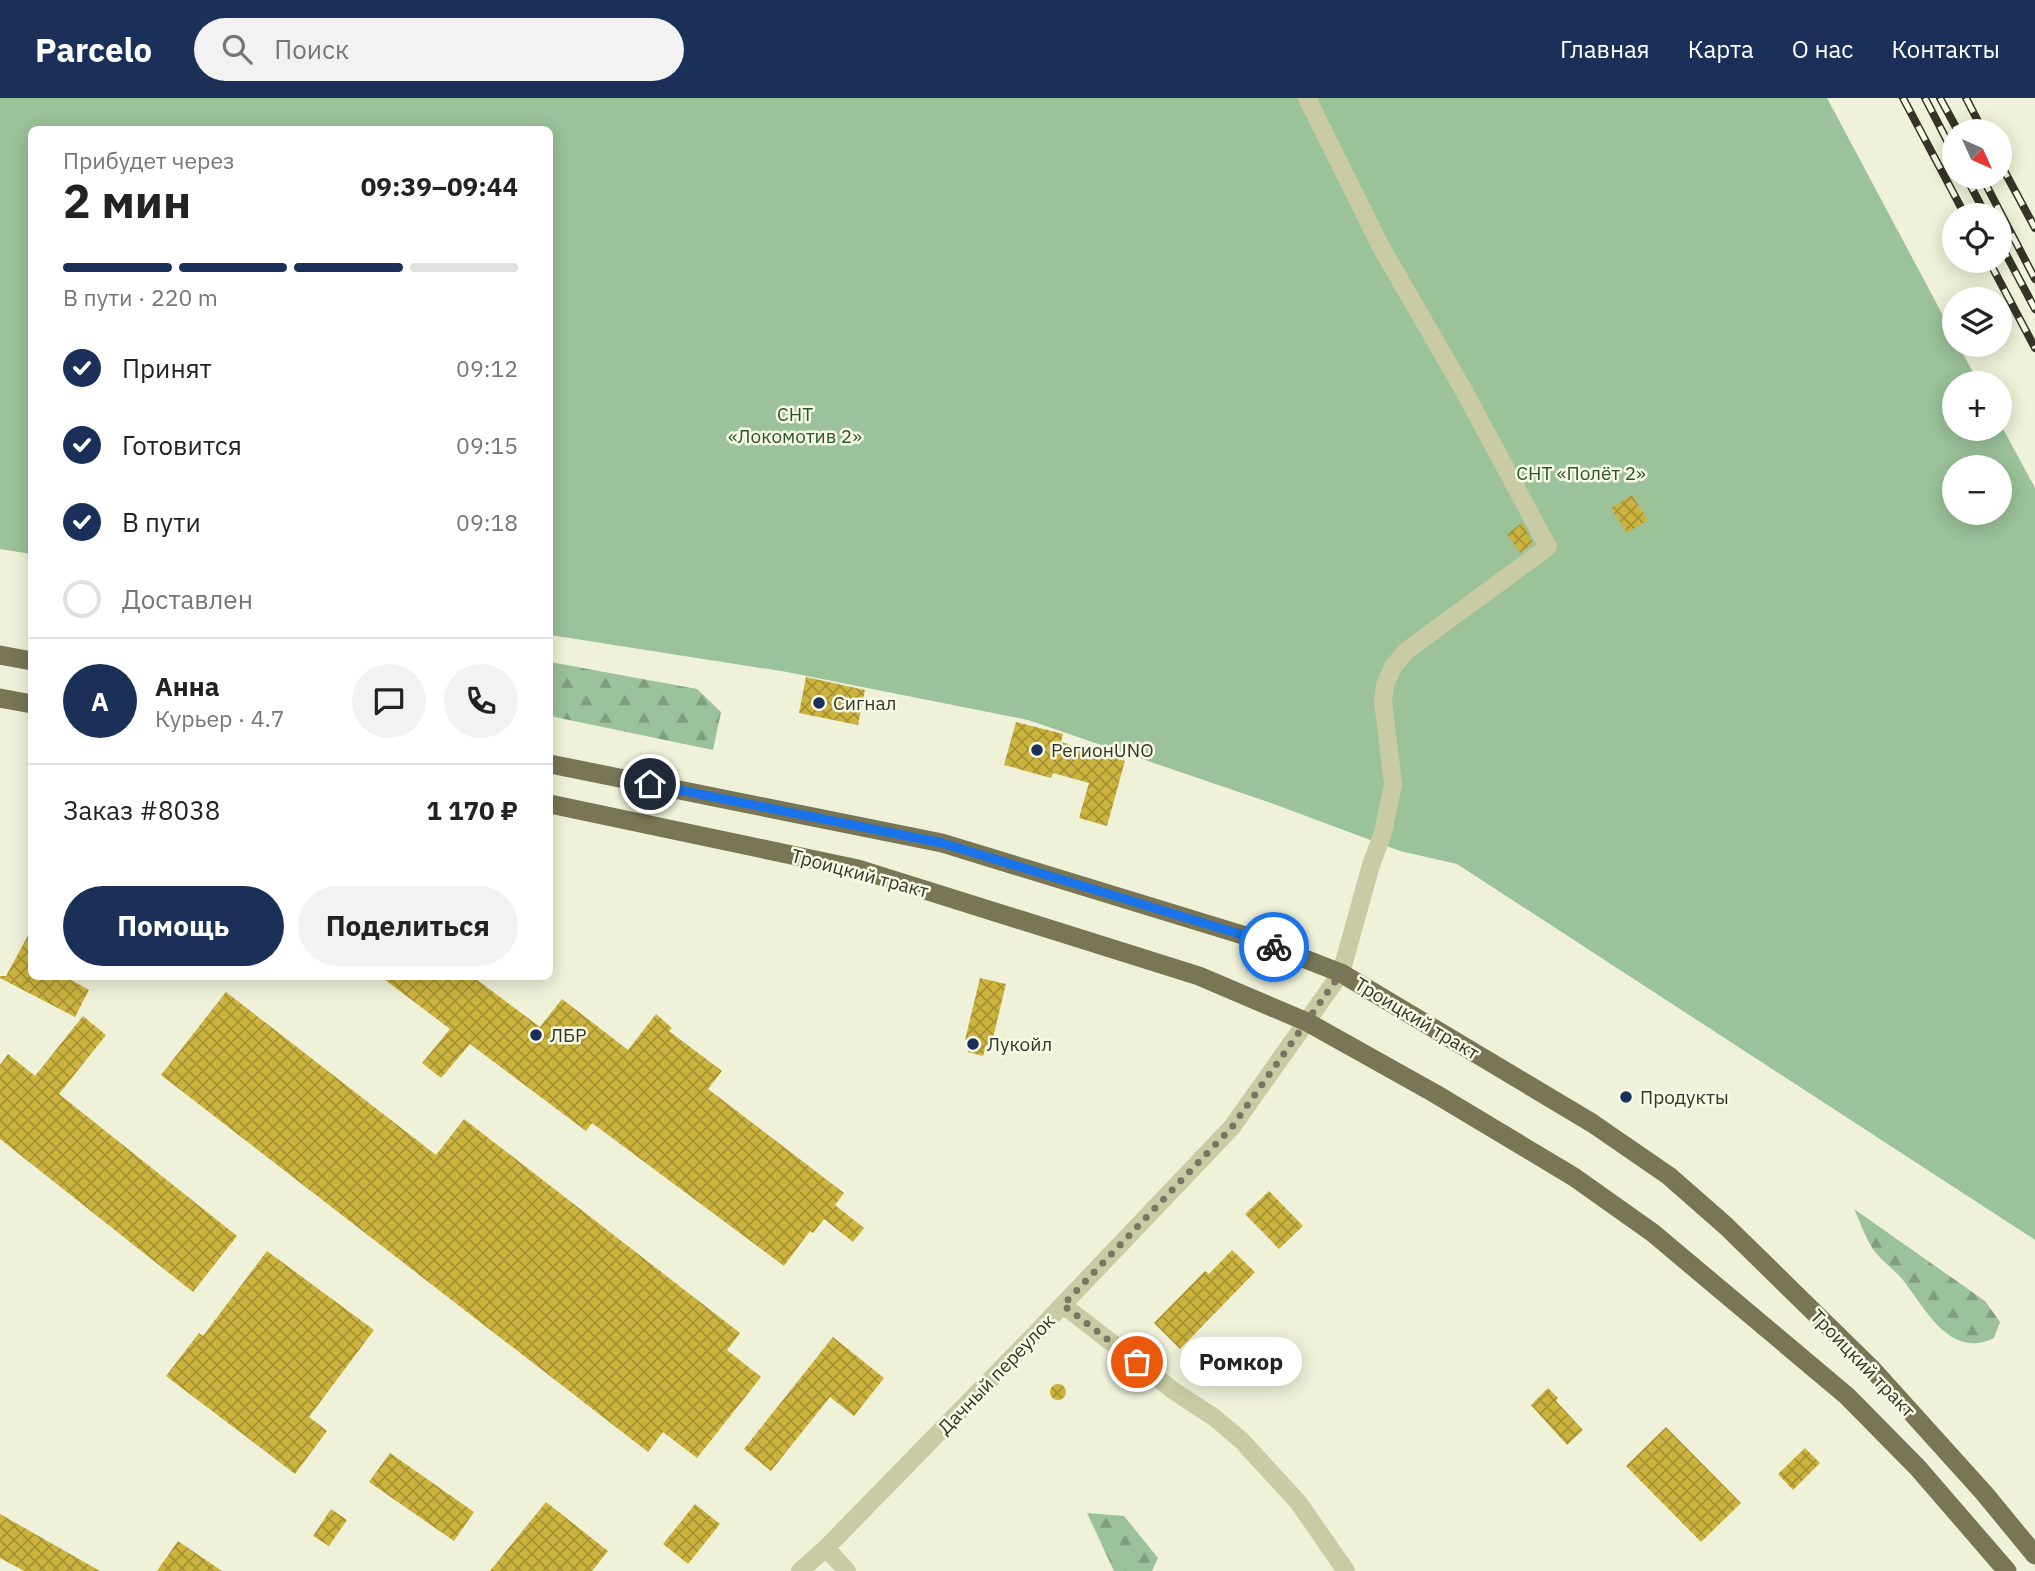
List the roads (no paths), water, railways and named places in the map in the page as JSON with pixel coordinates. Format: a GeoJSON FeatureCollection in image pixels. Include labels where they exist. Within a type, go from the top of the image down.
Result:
{"type":"FeatureCollection","features":[{"type":"Feature","properties":{"kind":"main road"},"geometry":{"type":"LineString","coordinates":[[0,655],[28,660]]}},
{"type":"Feature","properties":{"kind":"main road"},"geometry":{"type":"LineString","coordinates":[[0,698],[28,703]]}},
{"type":"Feature","properties":{"kind":"main road","name":"Троицкий тракт"},"geometry":{"type":"LineString","coordinates":[[553,765],[942,843],[1246,936],[1341,973],[1592,1123],[1669,1176],[1726,1226],[1873,1370],[1984,1493],[2035,1555]]}},
{"type":"Feature","properties":{"kind":"main road","name":"Троицкий тракт"},"geometry":{"type":"LineString","coordinates":[[553,805],[859,869],[1199,976],[1307,1022],[1434,1093],[1574,1177],[1653,1233],[1847,1396],[1918,1468],[2007,1571]]}},
{"type":"Feature","properties":{"kind":"street","name":"Дачный переулок"},"geometry":{"type":"LineString","coordinates":[[800,1571],[826,1549],[1232,1127],[1341,973],[1371,865],[1383,833],[1393,784],[1383,701],[1385,685],[1394,667],[1406,651],[1548,548],[1464,391],[1381,247],[1307,98]]}},
{"type":"Feature","properties":{"kind":"street"},"geometry":{"type":"LineString","coordinates":[[1063,1305],[1174,1391],[1215,1418],[1250,1449],[1298,1502],[1346,1571]]}},
{"type":"Feature","properties":{"kind":"street"},"geometry":{"type":"LineString","coordinates":[[826,1549],[847,1571]]}},
{"type":"Feature","properties":{"kind":"railway"},"geometry":{"type":"LineString","coordinates":[[1903,98],[1959,203]]}},
{"type":"Feature","properties":{"kind":"railway"},"geometry":{"type":"LineString","coordinates":[[1925,98],[1942,131]]}},
{"type":"Feature","properties":{"kind":"railway"},"geometry":{"type":"LineString","coordinates":[[1940,98],[1951,119]]}},
{"type":"Feature","properties":{"kind":"railway"},"geometry":{"type":"LineString","coordinates":[[1966,98],[1977,119]]}},
{"type":"Feature","properties":{"kind":"railway"},"geometry":{"type":"LineString","coordinates":[[2012,185],[2035,228]]}},
{"type":"Feature","properties":{"kind":"railway"},"geometry":{"type":"LineString","coordinates":[[1972,189],[1980,203]]}},
{"type":"Feature","properties":{"kind":"railway"},"geometry":{"type":"LineString","coordinates":[[1988,189],[2035,279]]}},
{"type":"Feature","properties":{"kind":"railway"},"geometry":{"type":"LineString","coordinates":[[2012,266],[2035,309]]}},
{"type":"Feature","properties":{"kind":"railway"},"geometry":{"type":"LineString","coordinates":[[1995,273],[2035,348]]}},
{"type":"Feature","properties":{"kind":"place","name":"Сигнал"},"geometry":{"type":"Point","coordinates":[819,703]}},
{"type":"Feature","properties":{"kind":"place","name":"РегионUNO"},"geometry":{"type":"Point","coordinates":[1037,750]}},
{"type":"Feature","properties":{"kind":"place","name":"ЛБР"},"geometry":{"type":"Point","coordinates":[536,1035]}},
{"type":"Feature","properties":{"kind":"place","name":"Лукойл"},"geometry":{"type":"Point","coordinates":[973,1044]}},
{"type":"Feature","properties":{"kind":"place","name":"Продукты"},"geometry":{"type":"Point","coordinates":[1626,1097]}},
{"type":"Feature","properties":{"kind":"place","name":"Ромкор"},"geometry":{"type":"Point","coordinates":[1137,1362]}},
{"type":"Feature","properties":{"kind":"park label","name":"СНТ «Локомотив 2»"},"geometry":{"type":"Point","coordinates":[795,425]}},
{"type":"Feature","properties":{"kind":"park label","name":"СНТ «Полёт 2»"},"geometry":{"type":"Point","coordinates":[1581,473]}}]}
